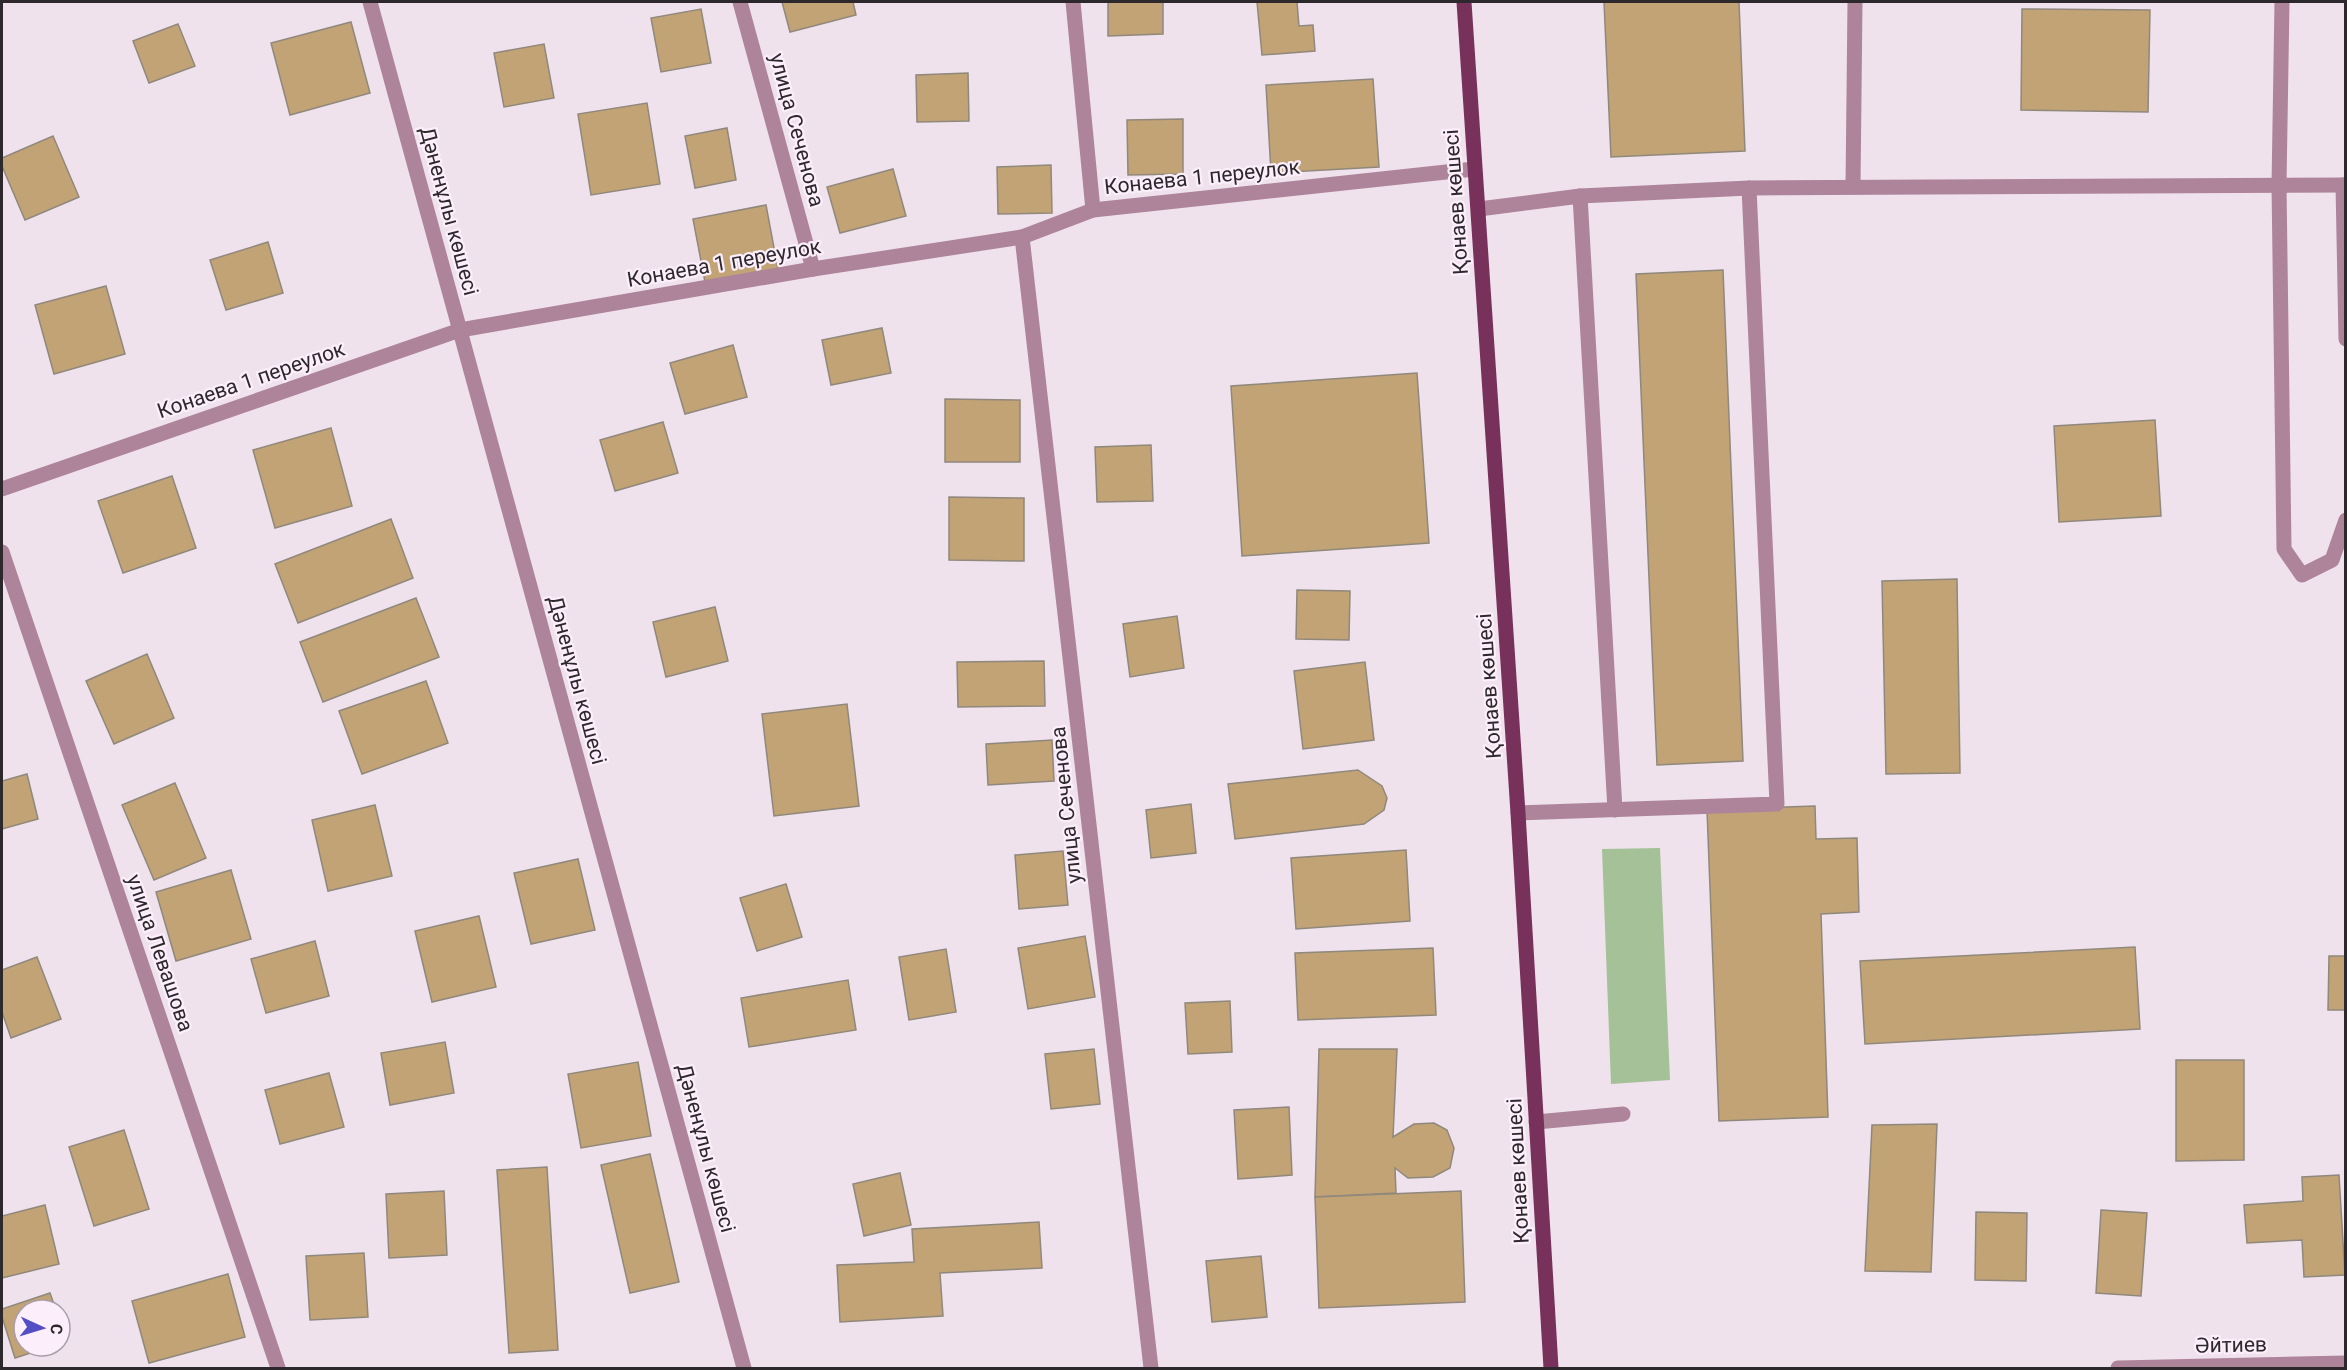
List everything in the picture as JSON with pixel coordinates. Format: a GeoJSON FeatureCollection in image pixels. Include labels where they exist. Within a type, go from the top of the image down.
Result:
{"type":"FeatureCollection","features":[{"type":"Feature","properties":{"kind":"main road","name":"Қонаев көшесі"},"geometry":{"type":"LineString","coordinates":[[1464,2],[1518,813],[1551,1368]]}},
{"type":"Feature","properties":{"kind":"street","name":"Дәненұлы көшесі"},"geometry":{"type":"LineString","coordinates":[[370,2],[744,1368]]}},
{"type":"Feature","properties":{"kind":"street","name":"улица Сеченова"},"geometry":{"type":"LineString","coordinates":[[740,2],[813,269]]}},
{"type":"Feature","properties":{"kind":"street"},"geometry":{"type":"LineString","coordinates":[[1073,2],[1093,210]]}},
{"type":"Feature","properties":{"kind":"street"},"geometry":{"type":"LineString","coordinates":[[1853,187],[1855,2]]}},
{"type":"Feature","properties":{"kind":"street"},"geometry":{"type":"LineString","coordinates":[[2282,2],[2279,185],[2284,549],[2302,575],[2332,560],[2346,520]]}},
{"type":"Feature","properties":{"kind":"street","name":"Конаева 1 переулок"},"geometry":{"type":"LineString","coordinates":[[2,489],[460,330],[813,269],[1022,237],[1093,210],[1474,169]]}},
{"type":"Feature","properties":{"kind":"street"},"geometry":{"type":"LineString","coordinates":[[1479,209],[1580,196],[1749,188],[2344,185],[2346,339]]}},
{"type":"Feature","properties":{"kind":"street"},"geometry":{"type":"LineString","coordinates":[[1518,813],[1777,804],[1749,188]]}},
{"type":"Feature","properties":{"kind":"street"},"geometry":{"type":"LineString","coordinates":[[1580,196],[1616,810]]}},
{"type":"Feature","properties":{"kind":"street","name":"улица Сеченова"},"geometry":{"type":"LineString","coordinates":[[1022,237],[1150,1368]]}},
{"type":"Feature","properties":{"kind":"street","name":"улица Левашова"},"geometry":{"type":"LineString","coordinates":[[2,552],[278,1368]]}},
{"type":"Feature","properties":{"kind":"street"},"geometry":{"type":"LineString","coordinates":[[1536,1122],[1623,1114]]}},
{"type":"Feature","properties":{"kind":"street","name":"Әйтиев"},"geometry":{"type":"LineString","coordinates":[[2118,1368],[2346,1363]]}},
{"type":"Feature","properties":{"kind":"green space"},"geometry":{"type":"Polygon","coordinates":[[[1660,848],[1670,1080],[1611,1084],[1602,849],[1660,848]]]}},
{"type":"Feature","properties":{"kind":"building"},"geometry":{"type":"Polygon","coordinates":[[[782,2],[853,2],[856,15],[790,32],[782,2]]]}},
{"type":"Feature","properties":{"kind":"building"},"geometry":{"type":"Polygon","coordinates":[[[1108,2],[1163,2],[1163,34],[1108,36],[1108,2]]]}},
{"type":"Feature","properties":{"kind":"building"},"geometry":{"type":"Polygon","coordinates":[[[1257,2],[1297,2],[1299,26],[1313,25],[1315,51],[1262,55],[1257,2]]]}},
{"type":"Feature","properties":{"kind":"building"},"geometry":{"type":"Polygon","coordinates":[[[1604,2],[1739,2],[1745,151],[1611,157],[1604,2]]]}},
{"type":"Feature","properties":{"kind":"building"},"geometry":{"type":"Polygon","coordinates":[[[701,9],[711,63],[661,72],[651,18],[701,9]]]}},
{"type":"Feature","properties":{"kind":"building"},"geometry":{"type":"Polygon","coordinates":[[[2022,9],[2150,10],[2148,112],[2021,110],[2022,9]]]}},
{"type":"Feature","properties":{"kind":"building"},"geometry":{"type":"Polygon","coordinates":[[[351,22],[370,93],[290,115],[271,43],[351,22]]]}},
{"type":"Feature","properties":{"kind":"building"},"geometry":{"type":"Polygon","coordinates":[[[178,24],[195,66],[149,83],[133,41],[178,24]]]}},
{"type":"Feature","properties":{"kind":"building"},"geometry":{"type":"Polygon","coordinates":[[[544,44],[554,98],[504,107],[494,53],[544,44]]]}},
{"type":"Feature","properties":{"kind":"building"},"geometry":{"type":"Polygon","coordinates":[[[968,73],[969,121],[917,122],[916,75],[968,73]]]}},
{"type":"Feature","properties":{"kind":"building"},"geometry":{"type":"Polygon","coordinates":[[[1373,79],[1379,167],[1271,173],[1266,85],[1373,79]]]}},
{"type":"Feature","properties":{"kind":"building"},"geometry":{"type":"Polygon","coordinates":[[[647,103],[660,184],[591,195],[578,114],[647,103]]]}},
{"type":"Feature","properties":{"kind":"building"},"geometry":{"type":"Polygon","coordinates":[[[1183,119],[1183,174],[1128,175],[1127,120],[1183,119]]]}},
{"type":"Feature","properties":{"kind":"building"},"geometry":{"type":"Polygon","coordinates":[[[727,128],[736,180],[695,188],[685,136],[727,128]]]}},
{"type":"Feature","properties":{"kind":"building"},"geometry":{"type":"Polygon","coordinates":[[[53,136],[79,197],[25,220],[2,166],[2,158],[53,136]]]}},
{"type":"Feature","properties":{"kind":"building"},"geometry":{"type":"Polygon","coordinates":[[[1051,165],[1052,213],[998,214],[997,167],[1051,165]]]}},
{"type":"Feature","properties":{"kind":"building"},"geometry":{"type":"Polygon","coordinates":[[[893,169],[906,216],[840,233],[827,187],[893,169]]]}},
{"type":"Feature","properties":{"kind":"building"},"geometry":{"type":"Polygon","coordinates":[[[766,205],[778,269],[705,282],[693,219],[766,205]]]}},
{"type":"Feature","properties":{"kind":"building"},"geometry":{"type":"Polygon","coordinates":[[[268,242],[283,293],[226,310],[210,260],[268,242]]]}},
{"type":"Feature","properties":{"kind":"building"},"geometry":{"type":"Polygon","coordinates":[[[1723,270],[1743,761],[1657,765],[1636,274],[1723,270]]]}},
{"type":"Feature","properties":{"kind":"building"},"geometry":{"type":"Polygon","coordinates":[[[106,286],[125,354],[54,374],[35,305],[106,286]]]}},
{"type":"Feature","properties":{"kind":"building"},"geometry":{"type":"Polygon","coordinates":[[[882,328],[891,373],[831,385],[822,340],[882,328]]]}},
{"type":"Feature","properties":{"kind":"building"},"geometry":{"type":"Polygon","coordinates":[[[733,345],[747,397],[685,414],[670,363],[733,345]]]}},
{"type":"Feature","properties":{"kind":"building"},"geometry":{"type":"Polygon","coordinates":[[[1417,373],[1429,543],[1242,556],[1231,386],[1417,373]]]}},
{"type":"Feature","properties":{"kind":"building"},"geometry":{"type":"Polygon","coordinates":[[[945,399],[1020,400],[1020,462],[945,462],[945,399]]]}},
{"type":"Feature","properties":{"kind":"building"},"geometry":{"type":"Polygon","coordinates":[[[2155,420],[2161,516],[2059,522],[2054,426],[2155,420]]]}},
{"type":"Feature","properties":{"kind":"building"},"geometry":{"type":"Polygon","coordinates":[[[663,422],[678,473],[615,491],[600,440],[663,422]]]}},
{"type":"Feature","properties":{"kind":"building"},"geometry":{"type":"Polygon","coordinates":[[[331,428],[352,506],[275,528],[253,450],[331,428]]]}},
{"type":"Feature","properties":{"kind":"building"},"geometry":{"type":"Polygon","coordinates":[[[1151,445],[1153,501],[1097,502],[1095,447],[1151,445]]]}},
{"type":"Feature","properties":{"kind":"building"},"geometry":{"type":"Polygon","coordinates":[[[172,476],[196,548],[123,573],[98,501],[172,476]]]}},
{"type":"Feature","properties":{"kind":"building"},"geometry":{"type":"Polygon","coordinates":[[[949,497],[1024,498],[1024,561],[949,560],[949,497]]]}},
{"type":"Feature","properties":{"kind":"building"},"geometry":{"type":"Polygon","coordinates":[[[391,519],[413,578],[298,623],[275,564],[391,519]]]}},
{"type":"Feature","properties":{"kind":"building"},"geometry":{"type":"Polygon","coordinates":[[[1957,579],[1960,773],[1886,774],[1882,581],[1957,579]]]}},
{"type":"Feature","properties":{"kind":"building"},"geometry":{"type":"Polygon","coordinates":[[[1297,590],[1350,591],[1349,640],[1296,639],[1297,590]]]}},
{"type":"Feature","properties":{"kind":"building"},"geometry":{"type":"Polygon","coordinates":[[[416,598],[439,657],[323,702],[300,642],[416,598]]]}},
{"type":"Feature","properties":{"kind":"building"},"geometry":{"type":"Polygon","coordinates":[[[715,607],[728,661],[666,677],[653,622],[715,607]]]}},
{"type":"Feature","properties":{"kind":"building"},"geometry":{"type":"Polygon","coordinates":[[[1177,616],[1184,668],[1130,677],[1123,624],[1177,616]]]}},
{"type":"Feature","properties":{"kind":"building"},"geometry":{"type":"Polygon","coordinates":[[[147,654],[174,718],[114,744],[86,681],[147,654]]]}},
{"type":"Feature","properties":{"kind":"building"},"geometry":{"type":"Polygon","coordinates":[[[1044,661],[1045,706],[958,707],[957,662],[1044,661]]]}},
{"type":"Feature","properties":{"kind":"building"},"geometry":{"type":"Polygon","coordinates":[[[1365,662],[1374,740],[1303,749],[1294,671],[1365,662]]]}},
{"type":"Feature","properties":{"kind":"building"},"geometry":{"type":"Polygon","coordinates":[[[426,681],[448,743],[362,774],[339,711],[426,681]]]}},
{"type":"Feature","properties":{"kind":"building"},"geometry":{"type":"Polygon","coordinates":[[[847,704],[859,806],[774,816],[762,714],[847,704]]]}},
{"type":"Feature","properties":{"kind":"building"},"geometry":{"type":"Polygon","coordinates":[[[1052,740],[1054,781],[988,785],[986,744],[1052,740]]]}},
{"type":"Feature","properties":{"kind":"building"},"geometry":{"type":"Polygon","coordinates":[[[1358,770],[1382,786],[1387,798],[1384,810],[1364,824],[1235,839],[1228,784],[1358,770]]]}},
{"type":"Feature","properties":{"kind":"building"},"geometry":{"type":"Polygon","coordinates":[[[27,774],[38,819],[2,829],[2,781],[27,774]]]}},
{"type":"Feature","properties":{"kind":"building"},"geometry":{"type":"Polygon","coordinates":[[[175,783],[206,858],[154,880],[122,805],[175,783]]]}},
{"type":"Feature","properties":{"kind":"building"},"geometry":{"type":"Polygon","coordinates":[[[1191,804],[1196,853],[1151,858],[1146,810],[1191,804]]]}},
{"type":"Feature","properties":{"kind":"building"},"geometry":{"type":"Polygon","coordinates":[[[375,805],[392,876],[328,891],[312,820],[375,805]]]}},
{"type":"Feature","properties":{"kind":"building"},"geometry":{"type":"Polygon","coordinates":[[[1815,806],[1816,839],[1857,838],[1859,912],[1821,914],[1828,1117],[1719,1121],[1707,810],[1815,806]]]}},
{"type":"Feature","properties":{"kind":"building"},"geometry":{"type":"Polygon","coordinates":[[[1406,850],[1410,921],[1296,929],[1291,858],[1406,850]]]}},
{"type":"Feature","properties":{"kind":"building"},"geometry":{"type":"Polygon","coordinates":[[[1063,851],[1068,905],[1019,909],[1015,855],[1063,851]]]}},
{"type":"Feature","properties":{"kind":"building"},"geometry":{"type":"Polygon","coordinates":[[[578,859],[595,930],[531,944],[514,873],[578,859]]]}},
{"type":"Feature","properties":{"kind":"building"},"geometry":{"type":"Polygon","coordinates":[[[231,870],[251,939],[176,961],[156,892],[231,870]]]}},
{"type":"Feature","properties":{"kind":"building"},"geometry":{"type":"Polygon","coordinates":[[[786,884],[802,937],[757,951],[740,898],[786,884]]]}},
{"type":"Feature","properties":{"kind":"building"},"geometry":{"type":"Polygon","coordinates":[[[479,916],[496,987],[432,1002],[415,931],[479,916]]]}},
{"type":"Feature","properties":{"kind":"building"},"geometry":{"type":"Polygon","coordinates":[[[1085,936],[1095,997],[1028,1009],[1018,948],[1085,936]]]}},
{"type":"Feature","properties":{"kind":"building"},"geometry":{"type":"Polygon","coordinates":[[[315,941],[329,996],[266,1013],[251,959],[315,941]]]}},
{"type":"Feature","properties":{"kind":"building"},"geometry":{"type":"Polygon","coordinates":[[[2135,947],[2140,1029],[1865,1044],[1860,961],[2135,947]]]}},
{"type":"Feature","properties":{"kind":"building"},"geometry":{"type":"Polygon","coordinates":[[[1433,948],[1436,1015],[1298,1020],[1295,953],[1433,948]]]}},
{"type":"Feature","properties":{"kind":"building"},"geometry":{"type":"Polygon","coordinates":[[[946,949],[956,1012],[909,1020],[899,957],[946,949]]]}},
{"type":"Feature","properties":{"kind":"building"},"geometry":{"type":"Polygon","coordinates":[[[2329,956],[2346,956],[2346,1010],[2328,1010],[2329,956]]]}},
{"type":"Feature","properties":{"kind":"building"},"geometry":{"type":"Polygon","coordinates":[[[37,957],[61,1019],[11,1038],[2,1012],[2,970],[37,957]]]}},
{"type":"Feature","properties":{"kind":"building"},"geometry":{"type":"Polygon","coordinates":[[[848,980],[856,1030],[749,1047],[741,998],[848,980]]]}},
{"type":"Feature","properties":{"kind":"building"},"geometry":{"type":"Polygon","coordinates":[[[1230,1001],[1232,1052],[1188,1054],[1185,1003],[1230,1001]]]}},
{"type":"Feature","properties":{"kind":"building"},"geometry":{"type":"Polygon","coordinates":[[[445,1042],[454,1093],[390,1105],[381,1053],[445,1042]]]}},
{"type":"Feature","properties":{"kind":"building"},"geometry":{"type":"Polygon","coordinates":[[[1094,1049],[1100,1104],[1051,1109],[1045,1054],[1094,1049]]]}},
{"type":"Feature","properties":{"kind":"building"},"geometry":{"type":"Polygon","coordinates":[[[1319,1049],[1397,1049],[1393,1137],[1414,1124],[1434,1123],[1447,1130],[1454,1148],[1450,1168],[1433,1177],[1408,1178],[1395,1168],[1396,1193],[1315,1197],[1319,1049]]]}},
{"type":"Feature","properties":{"kind":"building"},"geometry":{"type":"Polygon","coordinates":[[[2176,1060],[2244,1060],[2244,1160],[2176,1161],[2176,1060]]]}},
{"type":"Feature","properties":{"kind":"building"},"geometry":{"type":"Polygon","coordinates":[[[638,1062],[651,1136],[581,1148],[568,1074],[638,1062]]]}},
{"type":"Feature","properties":{"kind":"building"},"geometry":{"type":"Polygon","coordinates":[[[329,1073],[344,1127],[280,1144],[265,1090],[329,1073]]]}},
{"type":"Feature","properties":{"kind":"building"},"geometry":{"type":"Polygon","coordinates":[[[1289,1107],[1292,1175],[1238,1179],[1234,1110],[1289,1107]]]}},
{"type":"Feature","properties":{"kind":"building"},"geometry":{"type":"Polygon","coordinates":[[[1937,1124],[1931,1272],[1865,1271],[1872,1125],[1937,1124]]]}},
{"type":"Feature","properties":{"kind":"building"},"geometry":{"type":"Polygon","coordinates":[[[124,1130],[149,1209],[94,1226],[69,1147],[124,1130]]]}},
{"type":"Feature","properties":{"kind":"building"},"geometry":{"type":"Polygon","coordinates":[[[650,1154],[679,1282],[630,1293],[601,1165],[650,1154]]]}},
{"type":"Feature","properties":{"kind":"building"},"geometry":{"type":"Polygon","coordinates":[[[547,1167],[558,1350],[509,1353],[497,1170],[547,1167]]]}},
{"type":"Feature","properties":{"kind":"building"},"geometry":{"type":"Polygon","coordinates":[[[900,1173],[911,1225],[864,1236],[853,1184],[900,1173]]]}},
{"type":"Feature","properties":{"kind":"building"},"geometry":{"type":"Polygon","coordinates":[[[2339,1175],[2345,1275],[2304,1277],[2302,1240],[2247,1243],[2244,1205],[2303,1201],[2302,1177],[2339,1175]]]}},
{"type":"Feature","properties":{"kind":"building"},"geometry":{"type":"Polygon","coordinates":[[[444,1191],[447,1255],[389,1258],[386,1194],[444,1191]]]}},
{"type":"Feature","properties":{"kind":"building"},"geometry":{"type":"Polygon","coordinates":[[[1461,1191],[1465,1302],[1319,1308],[1315,1197],[1461,1191]]]}},
{"type":"Feature","properties":{"kind":"building"},"geometry":{"type":"Polygon","coordinates":[[[45,1205],[59,1264],[2,1278],[2,1216],[45,1205]]]}},
{"type":"Feature","properties":{"kind":"building"},"geometry":{"type":"Polygon","coordinates":[[[2101,1210],[2147,1213],[2141,1296],[2096,1293],[2101,1210]]]}},
{"type":"Feature","properties":{"kind":"building"},"geometry":{"type":"Polygon","coordinates":[[[1976,1212],[2027,1213],[2026,1281],[1975,1280],[1976,1212]]]}},
{"type":"Feature","properties":{"kind":"building"},"geometry":{"type":"Polygon","coordinates":[[[1039,1222],[1042,1268],[940,1273],[943,1316],[840,1322],[837,1265],[914,1262],[912,1229],[1039,1222]]]}},
{"type":"Feature","properties":{"kind":"building"},"geometry":{"type":"Polygon","coordinates":[[[364,1253],[368,1317],[310,1320],[306,1256],[364,1253]]]}},
{"type":"Feature","properties":{"kind":"building"},"geometry":{"type":"Polygon","coordinates":[[[1261,1256],[1267,1317],[1212,1322],[1206,1261],[1261,1256]]]}},
{"type":"Feature","properties":{"kind":"building"},"geometry":{"type":"Polygon","coordinates":[[[228,1274],[245,1337],[149,1363],[132,1301],[228,1274]]]}},
{"type":"Feature","properties":{"kind":"building"},"geometry":{"type":"Polygon","coordinates":[[[50,1293],[52,1298],[35,1298],[50,1293]]]}},
{"type":"Feature","properties":{"kind":"building"},"geometry":{"type":"Polygon","coordinates":[[[12,1306],[12,1349],[2,1317],[2,1309],[12,1306]]]}}]}
